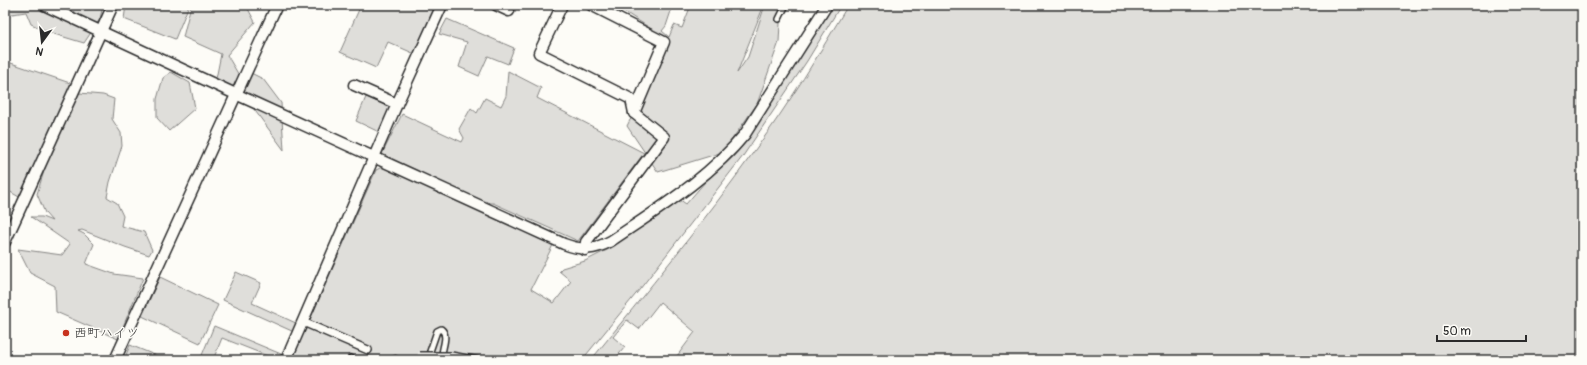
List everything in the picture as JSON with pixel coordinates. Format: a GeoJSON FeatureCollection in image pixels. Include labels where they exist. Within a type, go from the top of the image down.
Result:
{"type":"FeatureCollection","features":[{"type":"Feature","properties":{"kind":"street"},"geometry":{"type":"LineString","coordinates":[[44,5],[564,244],[585,250],[601,247],[611,241],[703,176],[730,153],[745,134],[827,5]]}},
{"type":"Feature","properties":{"kind":"street"},"geometry":{"type":"LineString","coordinates":[[5,242],[113,5]]}},
{"type":"Feature","properties":{"kind":"street"},"geometry":{"type":"LineString","coordinates":[[115,360],[277,5]]}},
{"type":"Feature","properties":{"kind":"street"},"geometry":{"type":"LineString","coordinates":[[286,360],[396,104],[442,5]]}},
{"type":"Feature","properties":{"kind":"street"},"geometry":{"type":"LineString","coordinates":[[496,5],[509,11]]}},
{"type":"Feature","properties":{"kind":"street"},"geometry":{"type":"LineString","coordinates":[[562,5],[539,53],[631,99],[634,113],[664,137],[586,242],[585,250]]}},
{"type":"Feature","properties":{"kind":"street"},"geometry":{"type":"LineString","coordinates":[[591,5],[664,42],[634,113]]}},
{"type":"Feature","properties":{"kind":"street"},"geometry":{"type":"LineString","coordinates":[[354,85],[396,104]]}},
{"type":"Feature","properties":{"kind":"street"},"geometry":{"type":"LineString","coordinates":[[303,322],[368,350]]}},
{"type":"Feature","properties":{"kind":"lane"},"geometry":{"type":"LineString","coordinates":[[779,19],[786,5]]}},
{"type":"Feature","properties":{"kind":"lane"},"geometry":{"type":"LineString","coordinates":[[428,360],[437,331],[441,329],[445,333],[442,360]]}},
{"type":"Feature","properties":{"kind":"lane"},"geometry":{"type":"LineString","coordinates":[[420,355],[451,355],[479,360]]}},
{"type":"Feature","properties":{"kind":"shaded area"},"geometry":{"type":"Polygon","coordinates":[[[5,5],[103,5],[100,19],[84,43],[54,34],[31,24],[26,12],[5,15],[5,5]]]}},
{"type":"Feature","properties":{"kind":"shaded area"},"geometry":{"type":"Polygon","coordinates":[[[126,5],[189,5],[175,39],[124,19],[126,5]]]}},
{"type":"Feature","properties":{"kind":"shaded area"},"geometry":{"type":"Polygon","coordinates":[[[191,5],[246,5],[255,22],[227,55],[240,77],[233,88],[216,79],[221,54],[183,37],[191,5]]]}},
{"type":"Feature","properties":{"kind":"shaded area"},"geometry":{"type":"Polygon","coordinates":[[[361,5],[437,5],[415,54],[388,42],[376,68],[340,52],[361,5]]]}},
{"type":"Feature","properties":{"kind":"shaded area"},"geometry":{"type":"Polygon","coordinates":[[[605,5],[662,5],[671,11],[666,26],[662,31],[669,37],[674,25],[682,28],[691,5],[764,5],[737,73],[748,57],[765,5],[781,5],[779,42],[757,104],[723,152],[658,172],[627,126],[630,120],[641,109],[654,79],[661,56],[656,32],[628,14],[605,5]]]}},
{"type":"Feature","properties":{"kind":"shaded area"},"geometry":{"type":"Polygon","coordinates":[[[833,5],[841,5],[807,61],[743,156],[640,289],[582,360],[290,360],[312,315],[376,170],[382,167],[424,185],[419,171],[382,154],[402,114],[462,142],[464,138],[459,129],[471,108],[477,113],[485,98],[501,106],[506,96],[508,71],[541,88],[537,98],[644,153],[578,241],[493,203],[464,203],[553,245],[531,289],[554,303],[571,281],[559,271],[562,268],[585,261],[611,248],[679,199],[686,204],[705,182],[733,157],[744,144],[833,5]]]}},
{"type":"Feature","properties":{"kind":"shaded area"},"geometry":{"type":"Polygon","coordinates":[[[848,5],[1582,5],[1582,360],[674,360],[695,332],[660,302],[639,329],[627,320],[613,337],[625,347],[614,360],[591,360],[675,256],[768,133],[792,97],[848,5]]]}},
{"type":"Feature","properties":{"kind":"shaded area"},"geometry":{"type":"Polygon","coordinates":[[[447,19],[514,48],[508,64],[488,56],[479,76],[459,67],[467,42],[439,34],[447,19]]]}},
{"type":"Feature","properties":{"kind":"shaded area"},"geometry":{"type":"Polygon","coordinates":[[[5,61],[73,84],[21,198],[5,189],[5,61]]]}},
{"type":"Feature","properties":{"kind":"shaded area"},"geometry":{"type":"Polygon","coordinates":[[[171,72],[190,83],[195,108],[169,131],[157,118],[157,99],[163,78],[171,72]]]}},
{"type":"Feature","properties":{"kind":"shaded area"},"geometry":{"type":"Polygon","coordinates":[[[251,73],[263,79],[281,103],[284,150],[242,93],[251,73]]]}},
{"type":"Feature","properties":{"kind":"shaded area"},"geometry":{"type":"Polygon","coordinates":[[[79,93],[103,95],[114,99],[112,119],[121,133],[122,146],[110,182],[107,197],[117,203],[123,216],[121,226],[144,232],[152,250],[149,255],[82,230],[78,231],[84,234],[94,244],[86,264],[114,274],[143,278],[118,339],[56,312],[55,286],[30,273],[18,249],[62,255],[70,244],[31,217],[42,217],[52,221],[45,213],[37,194],[48,158],[79,93]]]}},
{"type":"Feature","properties":{"kind":"shaded area"},"geometry":{"type":"Polygon","coordinates":[[[366,97],[390,107],[379,132],[356,121],[366,97]]]}},
{"type":"Feature","properties":{"kind":"shaded area"},"geometry":{"type":"Polygon","coordinates":[[[236,272],[261,283],[252,303],[298,324],[294,332],[223,300],[236,272]]]}},
{"type":"Feature","properties":{"kind":"shaded area"},"geometry":{"type":"Polygon","coordinates":[[[160,277],[218,305],[200,343],[142,316],[160,277]]]}},
{"type":"Feature","properties":{"kind":"shaded area"},"geometry":{"type":"Polygon","coordinates":[[[214,326],[281,354],[278,360],[222,338],[213,360],[200,360],[214,326]]]}},
{"type":"Feature","properties":{"kind":"shaded area"},"geometry":{"type":"Polygon","coordinates":[[[130,345],[167,360],[124,360],[130,345]]]}},
{"type":"Feature","properties":{"kind":"place","name":"西町ハイツ"},"geometry":{"type":"Point","coordinates":[66,333]}}]}
